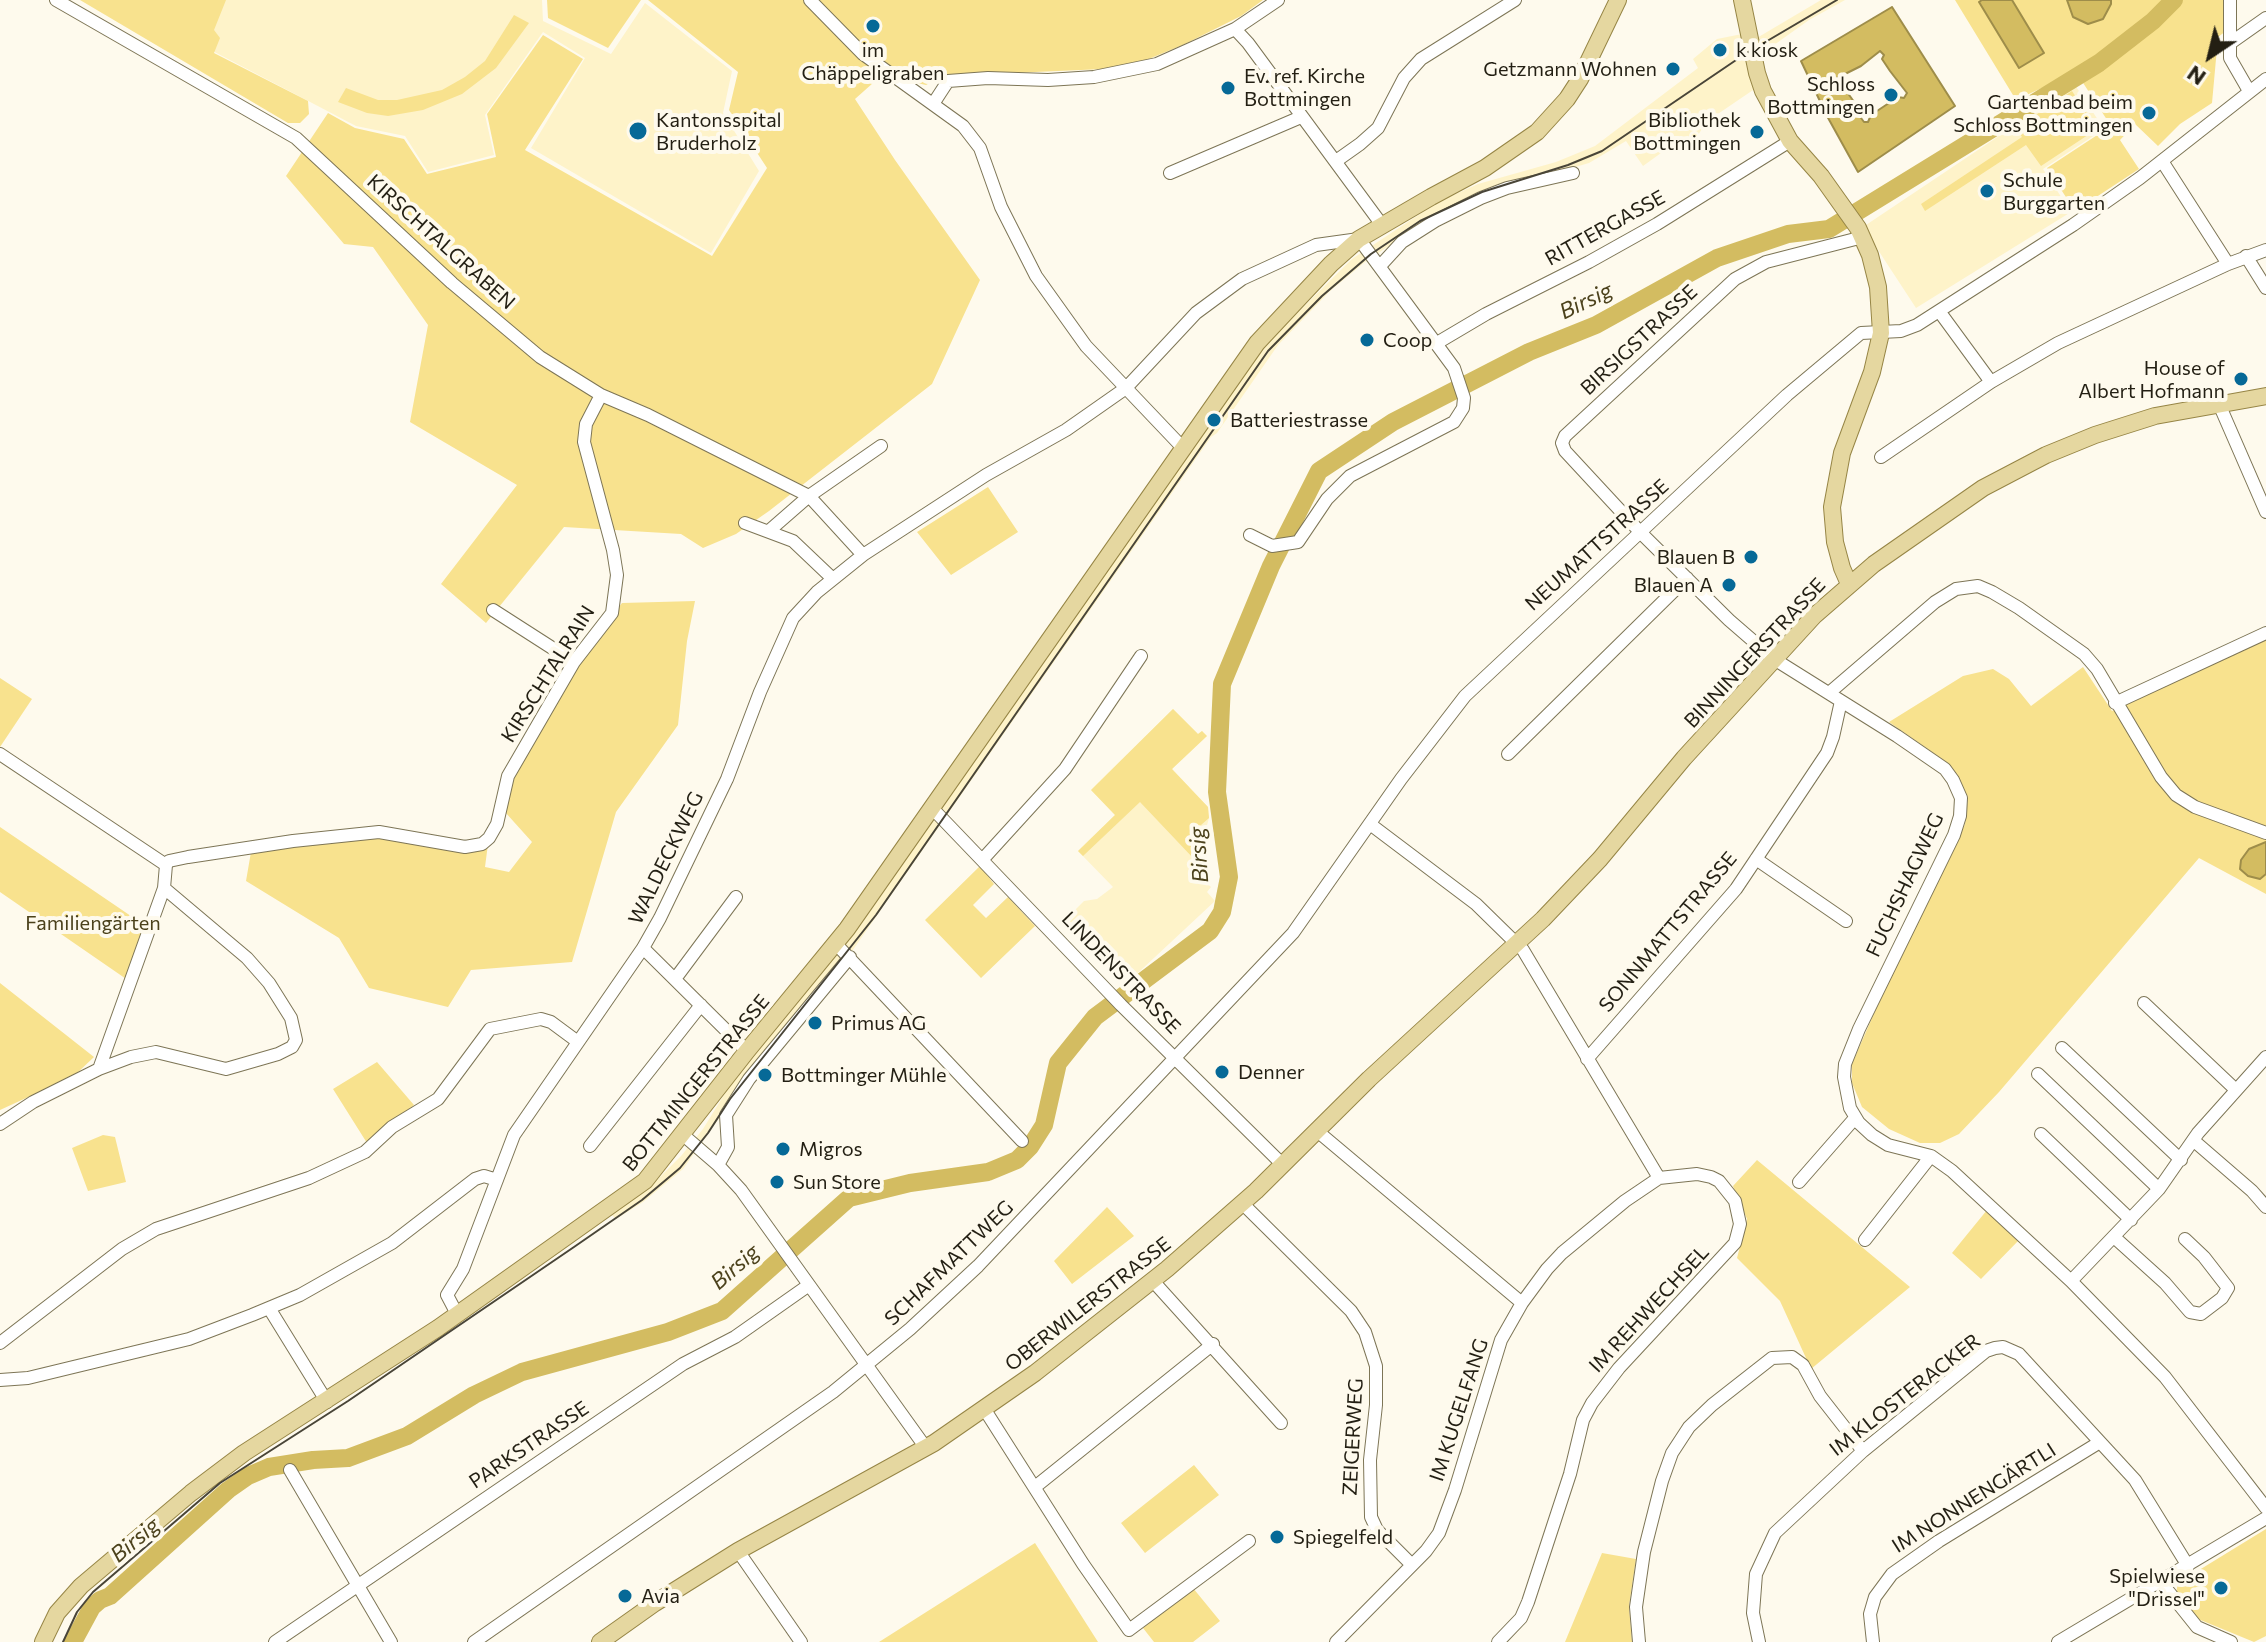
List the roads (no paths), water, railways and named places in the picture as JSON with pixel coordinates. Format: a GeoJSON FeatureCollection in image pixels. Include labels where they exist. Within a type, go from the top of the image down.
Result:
{"type":"FeatureCollection","features":[{"type":"Feature","properties":{"kind":"main road","name":"BOTTMINGERSTRASSE"},"geometry":{"type":"LineString","coordinates":[[43,1642],[57,1613],[70,1597],[191,1493],[244,1453],[327,1402],[634,1191],[654,1171],[747,1051],[836,944],[1257,343],[1331,264],[1359,239],[1485,168],[1537,132],[1580,79],[1618,0]]}},
{"type":"Feature","properties":{"kind":"main road"},"geometry":{"type":"LineString","coordinates":[[1742,0],[1763,91],[1790,141],[1860,231],[1878,287],[1881,333],[1872,372],[1842,453],[1832,507],[1835,542],[1849,584]]}},
{"type":"Feature","properties":{"kind":"main road","name":"BINNINGERSTRASSE"},"geometry":{"type":"LineString","coordinates":[[1543,919],[1600,859],[1676,767],[1814,616],[1849,584],[1916,533],[1983,488],[2046,455],[2095,435],[2155,416],[2266,396]]}},
{"type":"Feature","properties":{"kind":"main road","name":"OBERWILERSTRASSE"},"geometry":{"type":"LineString","coordinates":[[600,1642],[738,1551],[926,1448],[985,1410],[1153,1281],[1242,1203],[1543,919]]}},
{"type":"Feature","properties":{"kind":"street","name":"KIRSCHTALGRABEN"},"geometry":{"type":"LineString","coordinates":[[56,0],[296,138],[509,332],[564,373],[601,395],[648,415],[809,496],[863,555]]}},
{"type":"Feature","properties":{"kind":"street"},"geometry":{"type":"LineString","coordinates":[[810,0],[863,54],[963,126],[980,148],[1001,207],[1036,276],[1086,346],[1183,448]]}},
{"type":"Feature","properties":{"kind":"street"},"geometry":{"type":"LineString","coordinates":[[933,104],[948,81],[1094,77],[1157,64],[1235,29],[1278,0]]}},
{"type":"Feature","properties":{"kind":"street"},"geometry":{"type":"LineString","coordinates":[[1336,161],[1378,128],[1404,78],[1421,59],[1515,0]]}},
{"type":"Feature","properties":{"kind":"street"},"geometry":{"type":"LineString","coordinates":[[2230,0],[2230,58],[2249,91]]}},
{"type":"Feature","properties":{"kind":"street"},"geometry":{"type":"LineString","coordinates":[[2229,44],[2266,18]]}},
{"type":"Feature","properties":{"kind":"street"},"geometry":{"type":"LineString","coordinates":[[1235,29],[1382,225]]}},
{"type":"Feature","properties":{"kind":"street","name":"NEUMATTSTRASSE"},"geometry":{"type":"LineString","coordinates":[[1370,824],[1434,733],[1465,696],[1787,395],[1848,342],[1861,333],[1901,331],[1917,325],[2073,225],[2162,161],[2266,79]]}},
{"type":"Feature","properties":{"kind":"street"},"geometry":{"type":"LineString","coordinates":[[1170,173],[1301,117]]}},
{"type":"Feature","properties":{"kind":"street","name":"RITTERGASSE"},"geometry":{"type":"LineString","coordinates":[[1437,343],[1657,224],[1790,141]]}},
{"type":"Feature","properties":{"kind":"street"},"geometry":{"type":"LineString","coordinates":[[2162,161],[2228,264]]}},
{"type":"Feature","properties":{"kind":"street"},"geometry":{"type":"LineString","coordinates":[[1380,266],[1402,242],[1481,198],[1507,188],[1573,173]]}},
{"type":"Feature","properties":{"kind":"street","name":"BIRSIGSTRASSE"},"geometry":{"type":"LineString","coordinates":[[1687,578],[1565,451],[1562,443],[1565,436],[1735,279],[1766,262],[1860,231]]}},
{"type":"Feature","properties":{"kind":"street"},"geometry":{"type":"LineString","coordinates":[[1250,535],[1272,546],[1298,542],[1327,499],[1350,476],[1454,422],[1463,408],[1464,398],[1454,368],[1359,239]]}},
{"type":"Feature","properties":{"kind":"street","name":"WALDECKWEG"},"geometry":{"type":"LineString","coordinates":[[457,1314],[447,1295],[463,1269],[514,1135],[643,948],[660,918],[727,779],[793,618],[863,555],[986,475],[1066,430],[1126,388],[1196,313],[1242,279],[1316,245],[1359,239]]}},
{"type":"Feature","properties":{"kind":"street"},"geometry":{"type":"LineString","coordinates":[[1881,457],[1991,382],[2058,343],[2228,264],[2266,250]]}},
{"type":"Feature","properties":{"kind":"street"},"geometry":{"type":"LineString","coordinates":[[2246,256],[2266,288]]}},
{"type":"Feature","properties":{"kind":"street"},"geometry":{"type":"LineString","coordinates":[[1939,311],[1991,382]]}},
{"type":"Feature","properties":{"kind":"street","name":"KIRSCHTALRAIN"},"geometry":{"type":"LineString","coordinates":[[166,865],[169,861],[293,841],[379,832],[465,847],[482,844],[489,838],[497,824],[508,776],[574,662],[612,613],[617,575],[613,550],[584,442],[586,424],[601,395]]}},
{"type":"Feature","properties":{"kind":"street"},"geometry":{"type":"LineString","coordinates":[[2219,404],[2266,512]]}},
{"type":"Feature","properties":{"kind":"street"},"geometry":{"type":"LineString","coordinates":[[770,530],[809,496],[881,446]]}},
{"type":"Feature","properties":{"kind":"street"},"geometry":{"type":"LineString","coordinates":[[745,523],[793,541],[833,579]]}},
{"type":"Feature","properties":{"kind":"street"},"geometry":{"type":"LineString","coordinates":[[1508,754],[1687,578]]}},
{"type":"Feature","properties":{"kind":"street","name":"FUCHSHAGWEG"},"geometry":{"type":"LineString","coordinates":[[1687,578],[1774,659],[1945,769],[1961,798],[1954,835],[1859,1029],[1845,1064],[1846,1098],[1855,1118]]}},
{"type":"Feature","properties":{"kind":"street"},"geometry":{"type":"LineString","coordinates":[[1829,693],[1935,602],[1956,589],[1978,586],[2019,608],[2084,654],[2097,669],[2161,777],[2176,795],[2195,807],[2266,833]]}},
{"type":"Feature","properties":{"kind":"street"},"geometry":{"type":"LineString","coordinates":[[493,610],[574,662]]}},
{"type":"Feature","properties":{"kind":"street"},"geometry":{"type":"LineString","coordinates":[[2115,703],[2266,633]]}},
{"type":"Feature","properties":{"kind":"street"},"geometry":{"type":"LineString","coordinates":[[983,859],[1065,769],[1141,656]]}},
{"type":"Feature","properties":{"kind":"street","name":"SONNMATTSTRASSE"},"geometry":{"type":"LineString","coordinates":[[1587,1059],[1724,904],[1756,859],[1827,753],[1841,701]]}},
{"type":"Feature","properties":{"kind":"street"},"geometry":{"type":"LineString","coordinates":[[0,754],[166,865],[164,888],[99,1069]]}},
{"type":"Feature","properties":{"kind":"street","name":"LINDENSTRASSE"},"geometry":{"type":"LineString","coordinates":[[932,808],[1121,1005],[1283,1165]]}},
{"type":"Feature","properties":{"kind":"street"},"geometry":{"type":"LineString","coordinates":[[1370,824],[1476,904],[1518,944],[1533,963],[1659,1178]]}},
{"type":"Feature","properties":{"kind":"street","name":"SCHAFMATTWEG"},"geometry":{"type":"LineString","coordinates":[[474,1642],[833,1392],[910,1329],[978,1266],[1176,1059],[1304,919],[1370,824]]}},
{"type":"Feature","properties":{"kind":"street"},"geometry":{"type":"LineString","coordinates":[[1756,859],[1846,921]]}},
{"type":"Feature","properties":{"kind":"street"},"geometry":{"type":"LineString","coordinates":[[0,1124],[33,1102],[99,1069],[131,1057],[156,1052],[226,1069],[292,1047],[296,1040],[291,1018],[269,983],[247,958],[164,888]]}},
{"type":"Feature","properties":{"kind":"street"},"geometry":{"type":"LineString","coordinates":[[675,979],[736,897]]}},
{"type":"Feature","properties":{"kind":"street"},"geometry":{"type":"LineString","coordinates":[[836,944],[1022,1141]]}},
{"type":"Feature","properties":{"kind":"street"},"geometry":{"type":"LineString","coordinates":[[643,948],[747,1051]]}},
{"type":"Feature","properties":{"kind":"street","name":"BOTTMINGERSTRASSE"},"geometry":{"type":"LineString","coordinates":[[718,1165],[728,1147],[726,1115],[749,1079],[850,957]]}},
{"type":"Feature","properties":{"kind":"street"},"geometry":{"type":"LineString","coordinates":[[2144,1003],[2236,1090]]}},
{"type":"Feature","properties":{"kind":"street"},"geometry":{"type":"LineString","coordinates":[[590,1146],[701,1005]]}},
{"type":"Feature","properties":{"kind":"street"},"geometry":{"type":"LineString","coordinates":[[0,1343],[122,1249],[156,1229],[309,1178],[365,1152],[392,1127],[438,1099],[490,1029],[541,1019],[551,1022],[578,1042]]}},
{"type":"Feature","properties":{"kind":"street"},"geometry":{"type":"LineString","coordinates":[[2062,1048],[2181,1160]]}},
{"type":"Feature","properties":{"kind":"street"},"geometry":{"type":"LineString","coordinates":[[2071,1281],[2159,1189],[2193,1140],[2266,1057]]}},
{"type":"Feature","properties":{"kind":"street"},"geometry":{"type":"LineString","coordinates":[[2038,1074],[2159,1189]]}},
{"type":"Feature","properties":{"kind":"street"},"geometry":{"type":"LineString","coordinates":[[1799,1182],[1855,1118],[1888,1145],[1931,1156],[1952,1171],[2127,1336],[2165,1377],[2266,1508]]}},
{"type":"Feature","properties":{"kind":"street"},"geometry":{"type":"LineString","coordinates":[[1316,1130],[1522,1303]]}},
{"type":"Feature","properties":{"kind":"street"},"geometry":{"type":"LineString","coordinates":[[682,1134],[741,1190],[926,1448]]}},
{"type":"Feature","properties":{"kind":"street"},"geometry":{"type":"LineString","coordinates":[[2041,1134],[2131,1220]]}},
{"type":"Feature","properties":{"kind":"street"},"geometry":{"type":"LineString","coordinates":[[2193,1140],[2266,1207]]}},
{"type":"Feature","properties":{"kind":"street"},"geometry":{"type":"LineString","coordinates":[[1865,1240],[1931,1156]]}},
{"type":"Feature","properties":{"kind":"street","name":"IM KUGELFANG"},"geometry":{"type":"LineString","coordinates":[[1336,1642],[1439,1533],[1501,1340],[1522,1303],[1562,1253],[1625,1201],[1659,1178],[1697,1174],[1719,1181]]}},
{"type":"Feature","properties":{"kind":"street"},"geometry":{"type":"LineString","coordinates":[[0,1380],[28,1378],[189,1339],[269,1308],[300,1295],[392,1243],[475,1179],[484,1176],[497,1180]]}},
{"type":"Feature","properties":{"kind":"street","name":"IM REHWECHSEL"},"geometry":{"type":"LineString","coordinates":[[1498,1642],[1521,1618],[1528,1602],[1570,1474],[1583,1420],[1592,1403],[1659,1324],[1735,1243],[1740,1216],[1735,1201],[1719,1181]]}},
{"type":"Feature","properties":{"kind":"street","name":"ZEIGERWEG"},"geometry":{"type":"LineString","coordinates":[[1242,1203],[1352,1312],[1365,1332],[1376,1366],[1370,1471],[1371,1517],[1377,1530],[1412,1565]]}},
{"type":"Feature","properties":{"kind":"street"},"geometry":{"type":"LineString","coordinates":[[2114,1237],[2165,1283],[2190,1312],[2201,1314],[2222,1298],[2228,1288],[2204,1257],[2185,1239]]}},
{"type":"Feature","properties":{"kind":"street"},"geometry":{"type":"LineString","coordinates":[[1153,1281],[1281,1423]]}},
{"type":"Feature","properties":{"kind":"street","name":"PARKSTRASSE"},"geometry":{"type":"LineString","coordinates":[[275,1642],[683,1364],[735,1337],[809,1285]]}},
{"type":"Feature","properties":{"kind":"street"},"geometry":{"type":"LineString","coordinates":[[269,1308],[327,1402]]}},
{"type":"Feature","properties":{"kind":"street"},"geometry":{"type":"LineString","coordinates":[[1035,1487],[1213,1344]]}},
{"type":"Feature","properties":{"kind":"street","name":"IM KLOSTERACKER"},"geometry":{"type":"LineString","coordinates":[[1759,1642],[1753,1596],[1758,1567],[1770,1542],[1787,1520],[1863,1451],[1986,1351],[2003,1347],[2019,1354],[2144,1492],[2188,1566]]}},
{"type":"Feature","properties":{"kind":"street"},"geometry":{"type":"LineString","coordinates":[[1639,1642],[1636,1607],[1644,1552],[1662,1481],[1672,1453],[1689,1427],[1712,1405],[1772,1358],[1792,1357],[1803,1365],[1820,1396],[1863,1451]]}},
{"type":"Feature","properties":{"kind":"street"},"geometry":{"type":"LineString","coordinates":[[985,1410],[1129,1630],[1249,1541]]}},
{"type":"Feature","properties":{"kind":"street","name":"IM NONNENGÄRTLI"},"geometry":{"type":"LineString","coordinates":[[1873,1642],[1870,1614],[1875,1597],[1892,1574],[1939,1541],[2100,1442]]}},
{"type":"Feature","properties":{"kind":"street"},"geometry":{"type":"LineString","coordinates":[[290,1470],[391,1642]]}},
{"type":"Feature","properties":{"kind":"street"},"geometry":{"type":"LineString","coordinates":[[2058,1642],[2266,1518]]}},
{"type":"Feature","properties":{"kind":"street"},"geometry":{"type":"LineString","coordinates":[[738,1551],[801,1642]]}},
{"type":"Feature","properties":{"kind":"street"},"geometry":{"type":"LineString","coordinates":[[2161,1582],[2197,1627],[2231,1642]]}},
{"type":"Feature","properties":{"kind":"waterway","name":"Birsig"},"geometry":{"type":"LineString","coordinates":[[73,1642],[92,1607],[110,1596],[228,1490],[248,1476],[269,1467],[348,1458],[407,1436],[474,1395],[522,1372],[668,1332],[722,1311],[849,1198],[910,1183],[988,1172],[1017,1160],[1044,1125],[1058,1063],[1095,1017],[1210,931],[1222,912],[1229,877],[1217,792],[1222,684],[1271,566],[1319,471],[1393,422],[1529,352],[1596,325],[1717,258],[1788,234],[1829,229],[2099,63],[2153,21],[2174,0]]}},
{"type":"Feature","properties":{"kind":"tram line"},"geometry":{"type":"LineString","coordinates":[[63,1642],[77,1612],[93,1592],[220,1483],[348,1401],[574,1247],[642,1200],[680,1168],[730,1099],[876,915],[1268,351],[1322,296],[1371,254],[1420,221],[1482,192],[1602,151],[1745,54],[1837,0]]}},
{"type":"Feature","properties":{"kind":"place","name":"im Chäppeligraben"},"geometry":{"type":"Point","coordinates":[873,26]}},
{"type":"Feature","properties":{"kind":"place","name":"k kiosk"},"geometry":{"type":"Point","coordinates":[1720,50]}},
{"type":"Feature","properties":{"kind":"place","name":"Getzmann Wohnen"},"geometry":{"type":"Point","coordinates":[1673,69]}},
{"type":"Feature","properties":{"kind":"place","name":"Ev. ref. Kirche Bottmingen"},"geometry":{"type":"Point","coordinates":[1228,88]}},
{"type":"Feature","properties":{"kind":"place","name":"Schloss Bottmingen"},"geometry":{"type":"Point","coordinates":[1891,95]}},
{"type":"Feature","properties":{"kind":"place","name":"Gartenbad beim Schloss Bottmingen"},"geometry":{"type":"Point","coordinates":[2149,113]}},
{"type":"Feature","properties":{"kind":"place","name":"Kantonsspital Bruderholz"},"geometry":{"type":"Point","coordinates":[638,131]}},
{"type":"Feature","properties":{"kind":"place","name":"Bibliothek Bottmingen"},"geometry":{"type":"Point","coordinates":[1757,132]}},
{"type":"Feature","properties":{"kind":"place","name":"Schule Burggarten"},"geometry":{"type":"Point","coordinates":[1987,191]}},
{"type":"Feature","properties":{"kind":"place","name":"Coop"},"geometry":{"type":"Point","coordinates":[1367,340]}},
{"type":"Feature","properties":{"kind":"place","name":"House of Albert Hofmann"},"geometry":{"type":"Point","coordinates":[2241,379]}},
{"type":"Feature","properties":{"kind":"place","name":"Batteriestrasse"},"geometry":{"type":"Point","coordinates":[1214,420]}},
{"type":"Feature","properties":{"kind":"place","name":"Blauen B"},"geometry":{"type":"Point","coordinates":[1751,557]}},
{"type":"Feature","properties":{"kind":"place","name":"Blauen A"},"geometry":{"type":"Point","coordinates":[1729,585]}},
{"type":"Feature","properties":{"kind":"place","name":"Primus AG"},"geometry":{"type":"Point","coordinates":[815,1023]}},
{"type":"Feature","properties":{"kind":"place","name":"Denner"},"geometry":{"type":"Point","coordinates":[1222,1072]}},
{"type":"Feature","properties":{"kind":"place","name":"Bottminger Mühle"},"geometry":{"type":"Point","coordinates":[765,1075]}},
{"type":"Feature","properties":{"kind":"place","name":"Migros"},"geometry":{"type":"Point","coordinates":[783,1149]}},
{"type":"Feature","properties":{"kind":"place","name":"Sun Store"},"geometry":{"type":"Point","coordinates":[777,1182]}},
{"type":"Feature","properties":{"kind":"place","name":"Spiegelfeld"},"geometry":{"type":"Point","coordinates":[1277,1537]}},
{"type":"Feature","properties":{"kind":"place","name":"Spielwiese \"Drissel\""},"geometry":{"type":"Point","coordinates":[2221,1588]}},
{"type":"Feature","properties":{"kind":"place","name":"Avia"},"geometry":{"type":"Point","coordinates":[625,1596]}},
{"type":"Feature","properties":{"kind":"park label","name":"Familiengärten"},"geometry":{"type":"Point","coordinates":[93,923]}}]}
